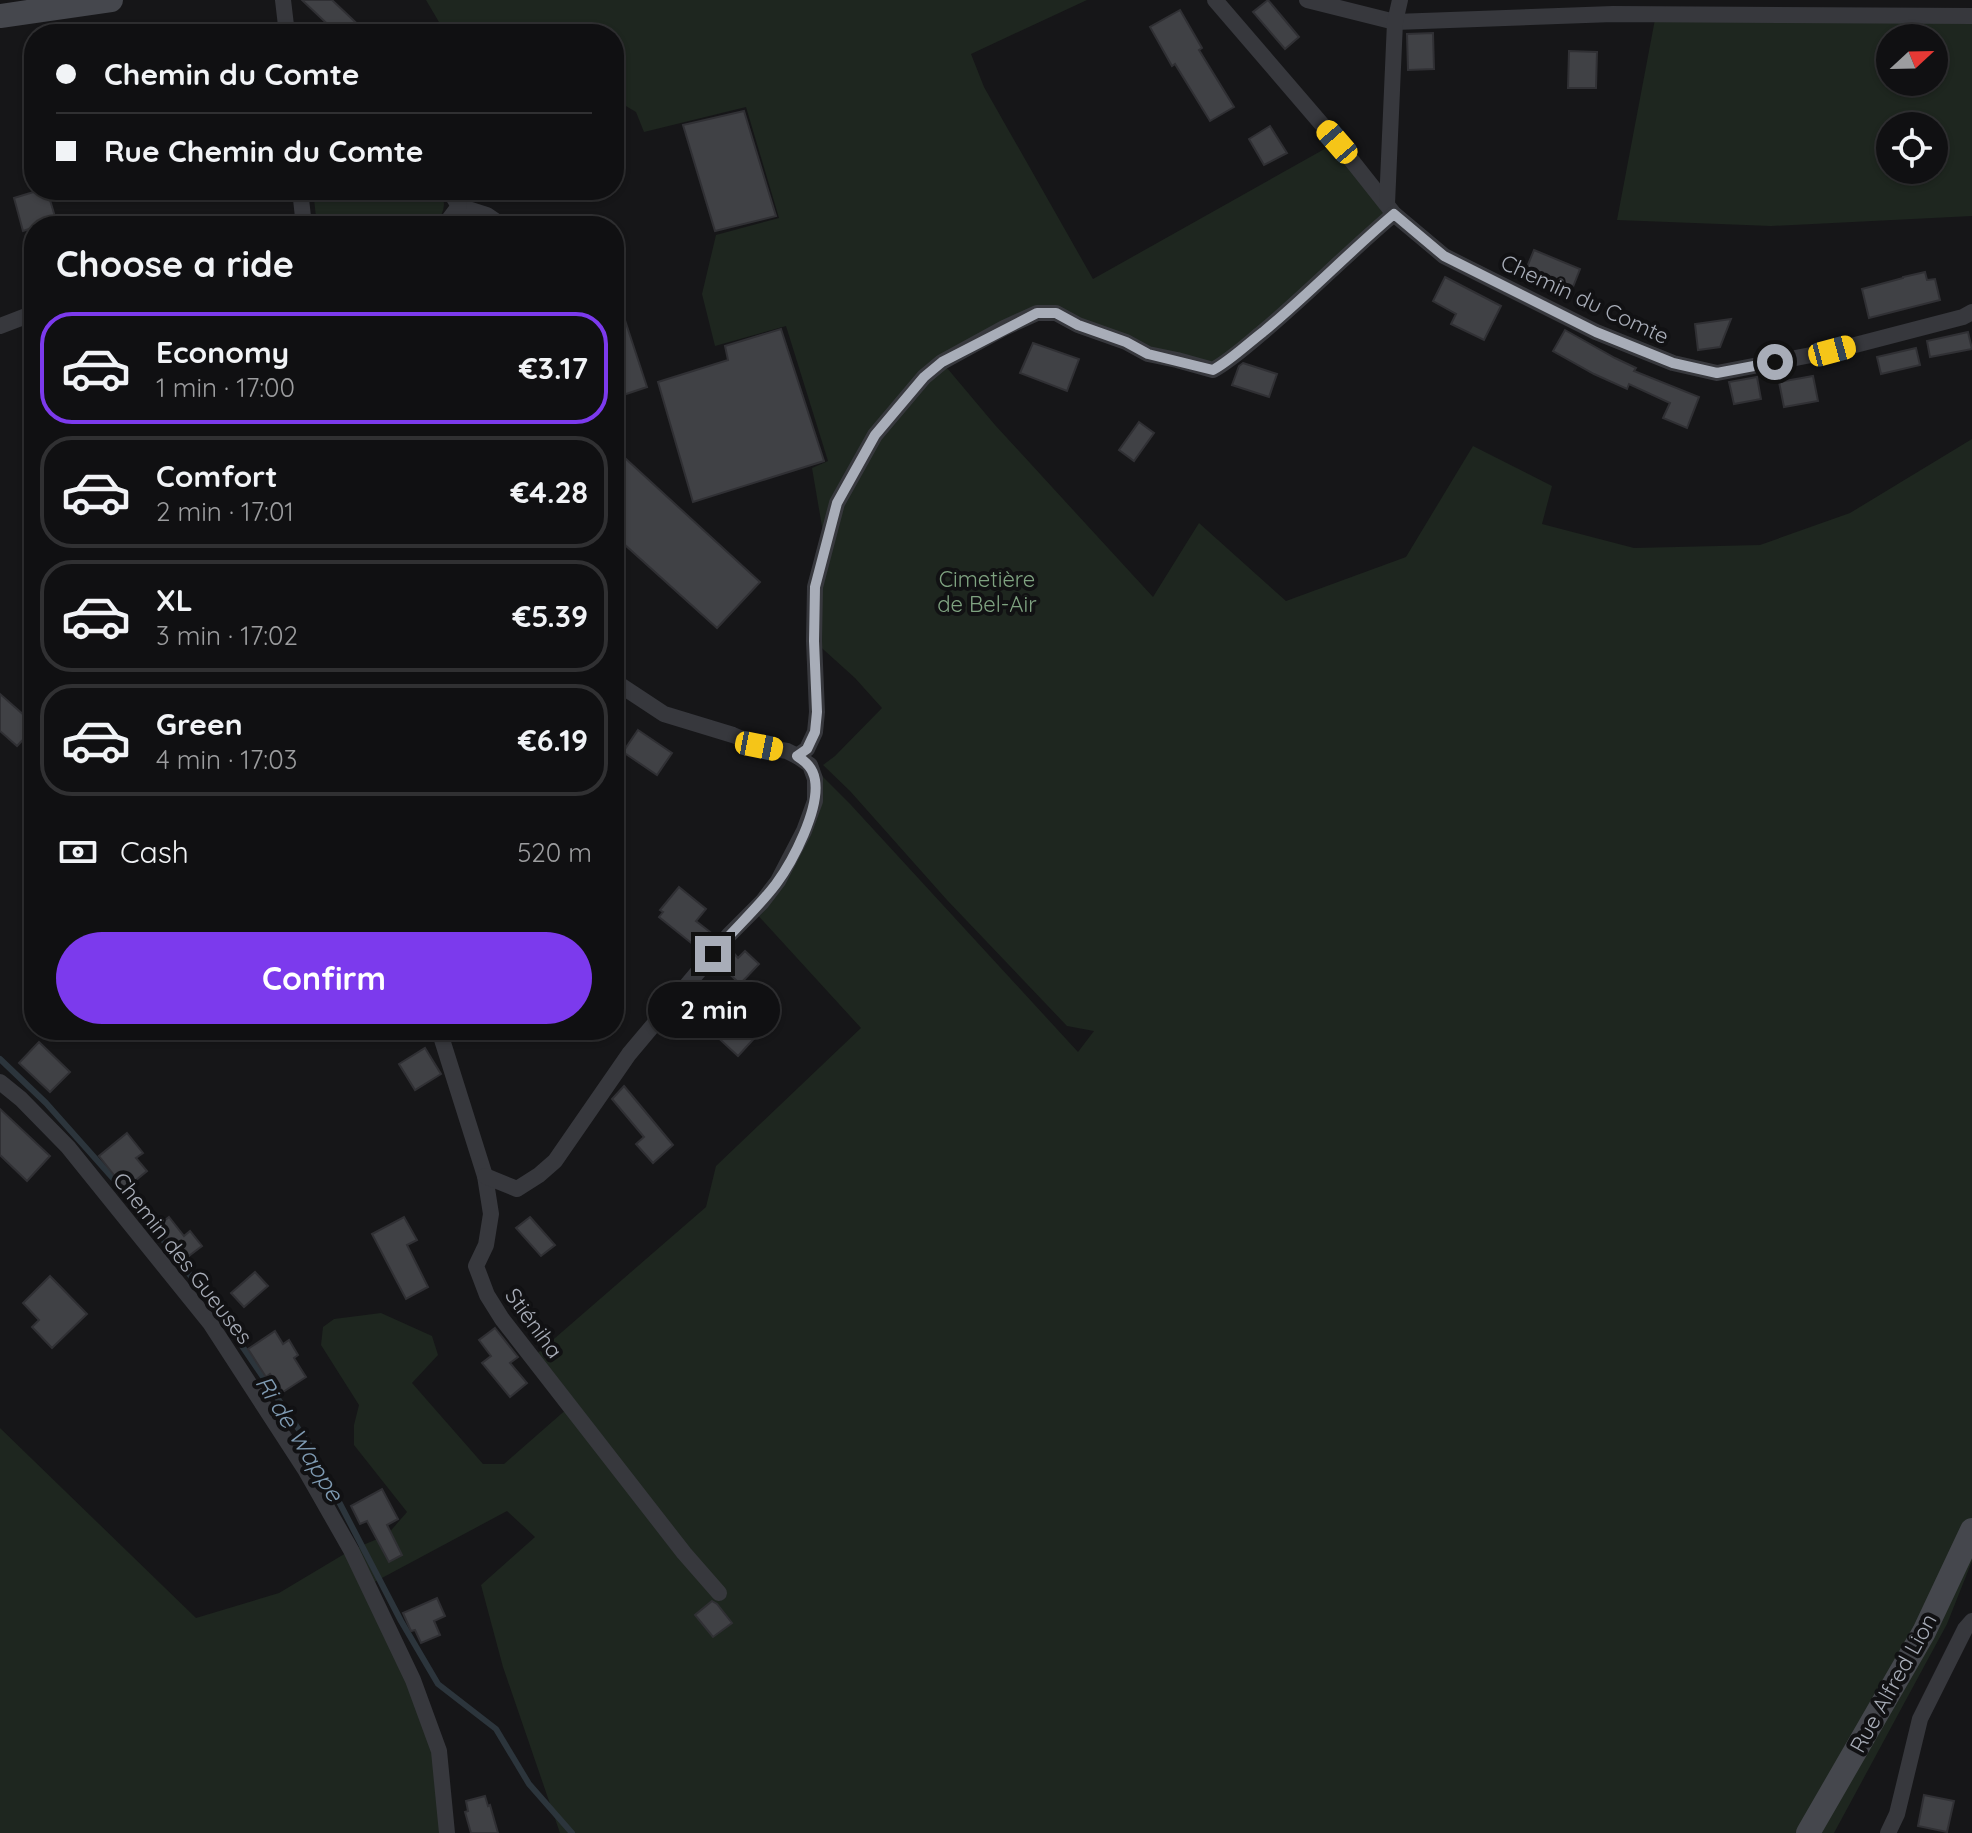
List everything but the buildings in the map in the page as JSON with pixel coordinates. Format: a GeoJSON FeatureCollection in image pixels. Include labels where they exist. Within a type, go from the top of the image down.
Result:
{"type":"FeatureCollection","features":[{"type":"Feature","properties":{"kind":"main road"},"geometry":{"type":"LineString","coordinates":[[0,16],[96,1]]}},
{"type":"Feature","properties":{"kind":"main road","name":"Rue Alfred Lion"},"geometry":{"type":"LineString","coordinates":[[1808,1833],[1924,1632],[1972,1530]]}},
{"type":"Feature","properties":{"kind":"street"},"geometry":{"type":"LineString","coordinates":[[283,0],[287,24]]}},
{"type":"Feature","properties":{"kind":"street","name":"Chemin du Comte"},"geometry":{"type":"LineString","coordinates":[[1215,0],[1390,209],[1444,256],[1596,332],[1673,363],[1717,373],[1832,351],[1963,317],[1972,312]]}},
{"type":"Feature","properties":{"kind":"street"},"geometry":{"type":"LineString","coordinates":[[1307,0],[1395,22],[1613,14],[1972,16]]}},
{"type":"Feature","properties":{"kind":"street"},"geometry":{"type":"LineString","coordinates":[[797,756],[807,749],[815,732],[815,587],[837,503],[875,435],[924,377],[942,362],[1037,313],[1056,313],[1148,354],[1213,370],[1227,362],[1291,308],[1390,209],[1395,22],[1400,0]]}},
{"type":"Feature","properties":{"kind":"street"},"geometry":{"type":"LineString","coordinates":[[455,200],[459,206],[488,216]]}},
{"type":"Feature","properties":{"kind":"street"},"geometry":{"type":"LineString","coordinates":[[452,216],[459,206]]}},
{"type":"Feature","properties":{"kind":"street"},"geometry":{"type":"LineString","coordinates":[[0,326],[24,317]]}},
{"type":"Feature","properties":{"kind":"street"},"geometry":{"type":"LineString","coordinates":[[485,1176],[517,1189],[555,1161],[629,1054],[778,881],[804,831],[815,801],[815,779],[810,765],[797,756],[664,714],[624,688]]}},
{"type":"Feature","properties":{"kind":"street","name":"Stiéniha"},"geometry":{"type":"LineString","coordinates":[[442,1040],[485,1176],[491,1214],[486,1245],[476,1266],[487,1295],[570,1407],[719,1593]]}},
{"type":"Feature","properties":{"kind":"street","name":"Chemin des Gueuses"},"geometry":{"type":"LineString","coordinates":[[0,1082],[68,1147],[210,1323],[306,1471],[351,1550],[413,1680],[439,1751],[447,1833]]}},
{"type":"Feature","properties":{"kind":"street","name":"Rue Alfred Lion"},"geometry":{"type":"LineString","coordinates":[[1888,1833],[1897,1814],[1920,1719],[1965,1629],[1972,1621]]}},
{"type":"Feature","properties":{"kind":"green space","name":"Cimetière de Bel-Air"},"geometry":{"type":"Polygon","coordinates":[[[426,0],[1087,0],[971,54],[984,87],[1093,279],[1337,142],[1394,214],[1213,370],[1056,313],[942,362],[995,425],[1153,597],[1199,523],[1286,601],[1406,557],[1473,446],[1552,486],[1542,524],[1634,548],[1760,545],[1850,513],[1972,439],[1972,1561],[1947,1624],[1834,1833],[560,1833],[503,1667],[481,1585],[535,1537],[507,1511],[367,1586],[439,1751],[447,1833],[0,1833],[0,1428],[196,1618],[279,1593],[351,1550],[387,1535],[407,1512],[354,1445],[354,1425],[359,1405],[321,1345],[323,1327],[334,1319],[381,1313],[432,1336],[438,1355],[412,1383],[483,1464],[504,1464],[569,1407],[532,1358],[706,1207],[716,1166],[861,1028],[753,910],[778,881],[821,775],[1078,1052],[1094,1031],[1067,1026],[823,765],[882,708],[855,678],[814,641],[826,550],[812,468],[828,461],[786,326],[715,346],[702,294],[716,235],[779,218],[746,107],[644,132],[636,112],[624,105],[624,24],[440,24],[426,0]]]}},
{"type":"Feature","properties":{"kind":"green space"},"geometry":{"type":"Polygon","coordinates":[[[1656,14],[1972,16],[1972,216],[1771,226],[1617,220],[1656,14]]]}},
{"type":"Feature","properties":{"kind":"green space"},"geometry":{"type":"Polygon","coordinates":[[[314,200],[444,200],[440,216],[316,216],[314,200]]]}},
{"type":"Feature","properties":{"kind":"waterway","name":"Ri de Wappe"},"geometry":{"type":"LineString","coordinates":[[0,1059],[46,1103],[135,1203],[225,1321],[310,1446],[401,1621],[438,1684],[496,1729],[529,1784],[572,1833]]}},
{"type":"Feature","properties":{"kind":"route"},"geometry":{"type":"LineString","coordinates":[[713,954],[778,881],[792,857],[815,801],[815,779],[810,765],[797,756],[807,749],[815,732],[815,587],[837,503],[875,435],[924,377],[942,362],[1037,313],[1056,313],[1148,354],[1213,370],[1227,362],[1291,308],[1394,214],[1444,256],[1596,332],[1673,363],[1717,373],[1775,362]]}}]}
